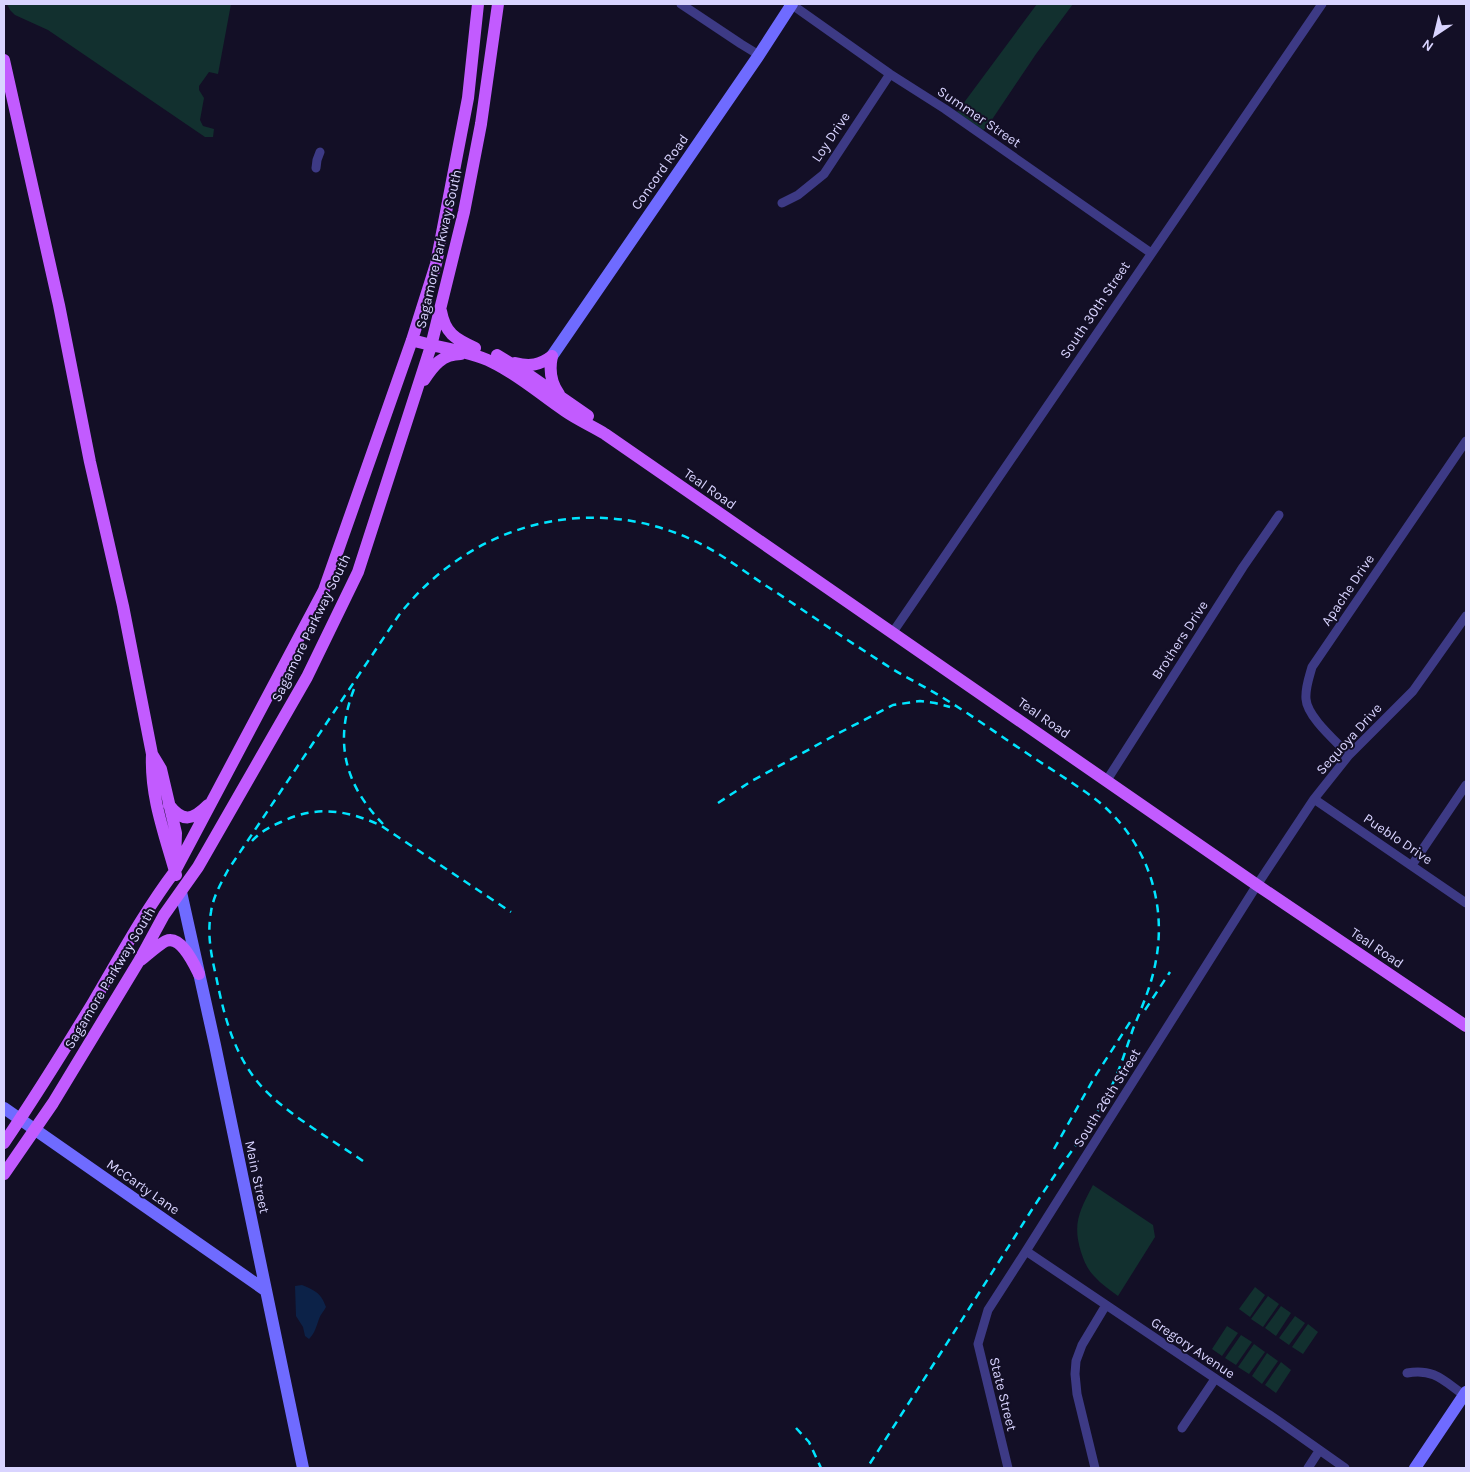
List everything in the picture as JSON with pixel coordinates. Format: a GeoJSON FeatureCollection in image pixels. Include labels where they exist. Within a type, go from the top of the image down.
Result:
{"type":"FeatureCollection","features":[{"type":"Feature","properties":{"kind":"main road","name":"Sagamore Parkway South"},"geometry":{"type":"LineString","coordinates":[[4,1143],[151,905],[175,871],[324,590],[412,340],[436,264],[468,98],[478,4]]}},
{"type":"Feature","properties":{"kind":"main road","name":"Sagamore Parkway South"},"geometry":{"type":"LineString","coordinates":[[4,1174],[53,1103],[139,961],[164,915],[198,867],[307,677],[358,572],[431,346],[441,306],[464,212],[482,124],[498,4]]}},
{"type":"Feature","properties":{"kind":"main road","name":"Concord Road"},"geometry":{"type":"LineString","coordinates":[[552,356],[792,4]]}},
{"type":"Feature","properties":{"kind":"main road"},"geometry":{"type":"LineString","coordinates":[[4,60],[60,305],[90,462],[123,606],[152,754],[151,771],[162,831],[180,892]]}},
{"type":"Feature","properties":{"kind":"main road"},"geometry":{"type":"LineString","coordinates":[[441,306],[445,326],[450,333],[473,351]]}},
{"type":"Feature","properties":{"kind":"main road","name":"Teal Road"},"geometry":{"type":"LineString","coordinates":[[412,340],[431,346],[492,353],[562,398],[591,419],[605,434]]}},
{"type":"Feature","properties":{"kind":"main road","name":"Teal Road"},"geometry":{"type":"LineString","coordinates":[[473,351],[502,368],[566,412],[605,434],[1257,885],[1466,1026]]}},
{"type":"Feature","properties":{"kind":"main road"},"geometry":{"type":"LineString","coordinates":[[414,398],[430,370],[439,360],[473,351]]}},
{"type":"Feature","properties":{"kind":"main road"},"geometry":{"type":"LineString","coordinates":[[508,362],[529,366],[539,364],[552,356]]}},
{"type":"Feature","properties":{"kind":"main road"},"geometry":{"type":"LineString","coordinates":[[552,356],[551,378],[562,398]]}},
{"type":"Feature","properties":{"kind":"main road"},"geometry":{"type":"LineString","coordinates":[[152,754],[161,769],[176,833],[175,871]]}},
{"type":"Feature","properties":{"kind":"main road"},"geometry":{"type":"LineString","coordinates":[[169,804],[178,815],[188,818],[198,814],[213,800]]}},
{"type":"Feature","properties":{"kind":"main road","name":"Main Street"},"geometry":{"type":"LineString","coordinates":[[180,892],[199,974],[302,1468]]}},
{"type":"Feature","properties":{"kind":"main road"},"geometry":{"type":"LineString","coordinates":[[139,961],[166,940],[171,940],[178,942],[185,950],[199,974]]}},
{"type":"Feature","properties":{"kind":"main road","name":"McCarty Lane"},"geometry":{"type":"LineString","coordinates":[[4,1108],[265,1290]]}},
{"type":"Feature","properties":{"kind":"main road"},"geometry":{"type":"LineString","coordinates":[[1415,1468],[1465,1393]]}},
{"type":"Feature","properties":{"kind":"street"},"geometry":{"type":"LineString","coordinates":[[681,4],[759,54]]}},
{"type":"Feature","properties":{"kind":"street","name":"Summer Street"},"geometry":{"type":"LineString","coordinates":[[792,4],[890,74],[945,109],[1151,253]]}},
{"type":"Feature","properties":{"kind":"street","name":"South 30th Street"},"geometry":{"type":"LineString","coordinates":[[893,632],[1322,4]]}},
{"type":"Feature","properties":{"kind":"street","name":"Loy Drive"},"geometry":{"type":"LineString","coordinates":[[782,203],[798,195],[824,174],[890,74]]}},
{"type":"Feature","properties":{"kind":"street"},"geometry":{"type":"LineString","coordinates":[[316,168],[320,152]]}},
{"type":"Feature","properties":{"kind":"street","name":"Apache Drive"},"geometry":{"type":"LineString","coordinates":[[1349,755],[1311,715],[1306,701],[1306,686],[1312,668],[1466,441]]}},
{"type":"Feature","properties":{"kind":"street","name":"Brothers Drive"},"geometry":{"type":"LineString","coordinates":[[1107,780],[1279,516]]}},
{"type":"Feature","properties":{"kind":"street","name":"Sequoya Drive"},"geometry":{"type":"LineString","coordinates":[[1257,885],[1314,799],[1349,755],[1413,691],[1466,616]]}},
{"type":"Feature","properties":{"kind":"street"},"geometry":{"type":"LineString","coordinates":[[1412,865],[1466,785]]}},
{"type":"Feature","properties":{"kind":"street","name":"Pueblo Drive"},"geometry":{"type":"LineString","coordinates":[[1314,799],[1466,903]]}},
{"type":"Feature","properties":{"kind":"street","name":"South 26th Street"},"geometry":{"type":"LineString","coordinates":[[982,1326],[988,1310],[1257,885]]}},
{"type":"Feature","properties":{"kind":"street","name":"Gregory Avenue"},"geometry":{"type":"LineString","coordinates":[[1026,1251],[1345,1468]]}},
{"type":"Feature","properties":{"kind":"street"},"geometry":{"type":"LineString","coordinates":[[1095,1468],[1074,1374],[1076,1360],[1082,1345],[1106,1306]]}},
{"type":"Feature","properties":{"kind":"street","name":"State Street"},"geometry":{"type":"LineString","coordinates":[[982,1326],[978,1344],[979,1354],[1008,1468]]}},
{"type":"Feature","properties":{"kind":"street"},"geometry":{"type":"LineString","coordinates":[[1407,1373],[1418,1371],[1430,1372],[1465,1393]]}},
{"type":"Feature","properties":{"kind":"street"},"geometry":{"type":"LineString","coordinates":[[1182,1428],[1215,1380]]}},
{"type":"Feature","properties":{"kind":"street"},"geometry":{"type":"LineString","coordinates":[[1308,1468],[1320,1451]]}},
{"type":"Feature","properties":{"kind":"green space"},"geometry":{"type":"Polygon","coordinates":[[[7,4],[231,4],[218,74],[209,72],[199,86],[199,90],[204,98],[200,120],[203,126],[214,129],[213,137],[205,137],[48,30],[15,15],[7,4]]]}},
{"type":"Feature","properties":{"kind":"green space"},"geometry":{"type":"Polygon","coordinates":[[[1037,4],[1073,4],[1036,54],[987,127],[983,130],[957,112],[1037,4]]]}},
{"type":"Feature","properties":{"kind":"green space"},"geometry":{"type":"Polygon","coordinates":[[[1093,1185],[1153,1225],[1155,1237],[1118,1296],[1089,1271],[1078,1242],[1077,1225],[1079,1217],[1093,1185]]]}},
{"type":"Feature","properties":{"kind":"green space"},"geometry":{"type":"Polygon","coordinates":[[[1255,1287],[1265,1295],[1250,1317],[1239,1309],[1255,1287]]]}},
{"type":"Feature","properties":{"kind":"green space"},"geometry":{"type":"Polygon","coordinates":[[[1268,1296],[1279,1304],[1263,1327],[1251,1319],[1268,1296]]]}},
{"type":"Feature","properties":{"kind":"green space"},"geometry":{"type":"Polygon","coordinates":[[[1281,1306],[1291,1313],[1276,1336],[1265,1328],[1281,1306]]]}},
{"type":"Feature","properties":{"kind":"green space"},"geometry":{"type":"Polygon","coordinates":[[[1295,1316],[1305,1323],[1289,1345],[1279,1338],[1295,1316]]]}},
{"type":"Feature","properties":{"kind":"green space"},"geometry":{"type":"Polygon","coordinates":[[[1308,1324],[1318,1332],[1303,1354],[1292,1347],[1308,1324]]]}},
{"type":"Feature","properties":{"kind":"green space"},"geometry":{"type":"Polygon","coordinates":[[[1227,1326],[1238,1333],[1222,1356],[1212,1349],[1227,1326]]]}},
{"type":"Feature","properties":{"kind":"green space"},"geometry":{"type":"Polygon","coordinates":[[[1241,1335],[1252,1342],[1236,1365],[1225,1358],[1241,1335]]]}},
{"type":"Feature","properties":{"kind":"green space"},"geometry":{"type":"Polygon","coordinates":[[[1254,1344],[1265,1352],[1249,1374],[1238,1367],[1254,1344]]]}},
{"type":"Feature","properties":{"kind":"green space"},"geometry":{"type":"Polygon","coordinates":[[[1267,1353],[1278,1361],[1262,1384],[1252,1376],[1267,1353]]]}},
{"type":"Feature","properties":{"kind":"green space"},"geometry":{"type":"Polygon","coordinates":[[[1281,1362],[1291,1370],[1276,1393],[1265,1385],[1281,1362]]]}},
{"type":"Feature","properties":{"kind":"water"},"geometry":{"type":"Polygon","coordinates":[[[302,1285],[317,1293],[322,1298],[326,1307],[309,1339],[305,1336],[303,1327],[296,1316],[295,1286],[302,1285]]]}},
{"type":"Feature","properties":{"kind":"railway"},"geometry":{"type":"LineString","coordinates":[[363,1161],[297,1117],[272,1097],[252,1075],[237,1049],[223,1006],[210,944],[212,906],[228,870],[399,615],[428,583],[461,557],[497,538],[536,525],[576,518],[617,519],[658,527],[699,543],[734,564],[887,666],[962,710],[1099,802],[1129,835],[1141,854],[1155,894],[1159,938],[1152,978],[1110,1089],[1089,1125],[1035,1205],[867,1468]]}},
{"type":"Feature","properties":{"kind":"railway"},"geometry":{"type":"LineString","coordinates":[[354,689],[345,726],[344,744],[346,761],[359,793],[383,824]]}},
{"type":"Feature","properties":{"kind":"railway"},"geometry":{"type":"LineString","coordinates":[[718,803],[750,782],[893,705],[920,701],[950,707]]}},
{"type":"Feature","properties":{"kind":"railway"},"geometry":{"type":"LineString","coordinates":[[252,841],[262,832],[273,826],[306,813],[331,812],[355,816],[380,825],[511,912]]}},
{"type":"Feature","properties":{"kind":"railway"},"geometry":{"type":"LineString","coordinates":[[1145,1010],[1170,972]]}},
{"type":"Feature","properties":{"kind":"railway"},"geometry":{"type":"LineString","coordinates":[[1054,1149],[1094,1078],[1132,1019]]}},
{"type":"Feature","properties":{"kind":"railway"},"geometry":{"type":"LineString","coordinates":[[796,1428],[809,1442],[821,1468]]}}]}
